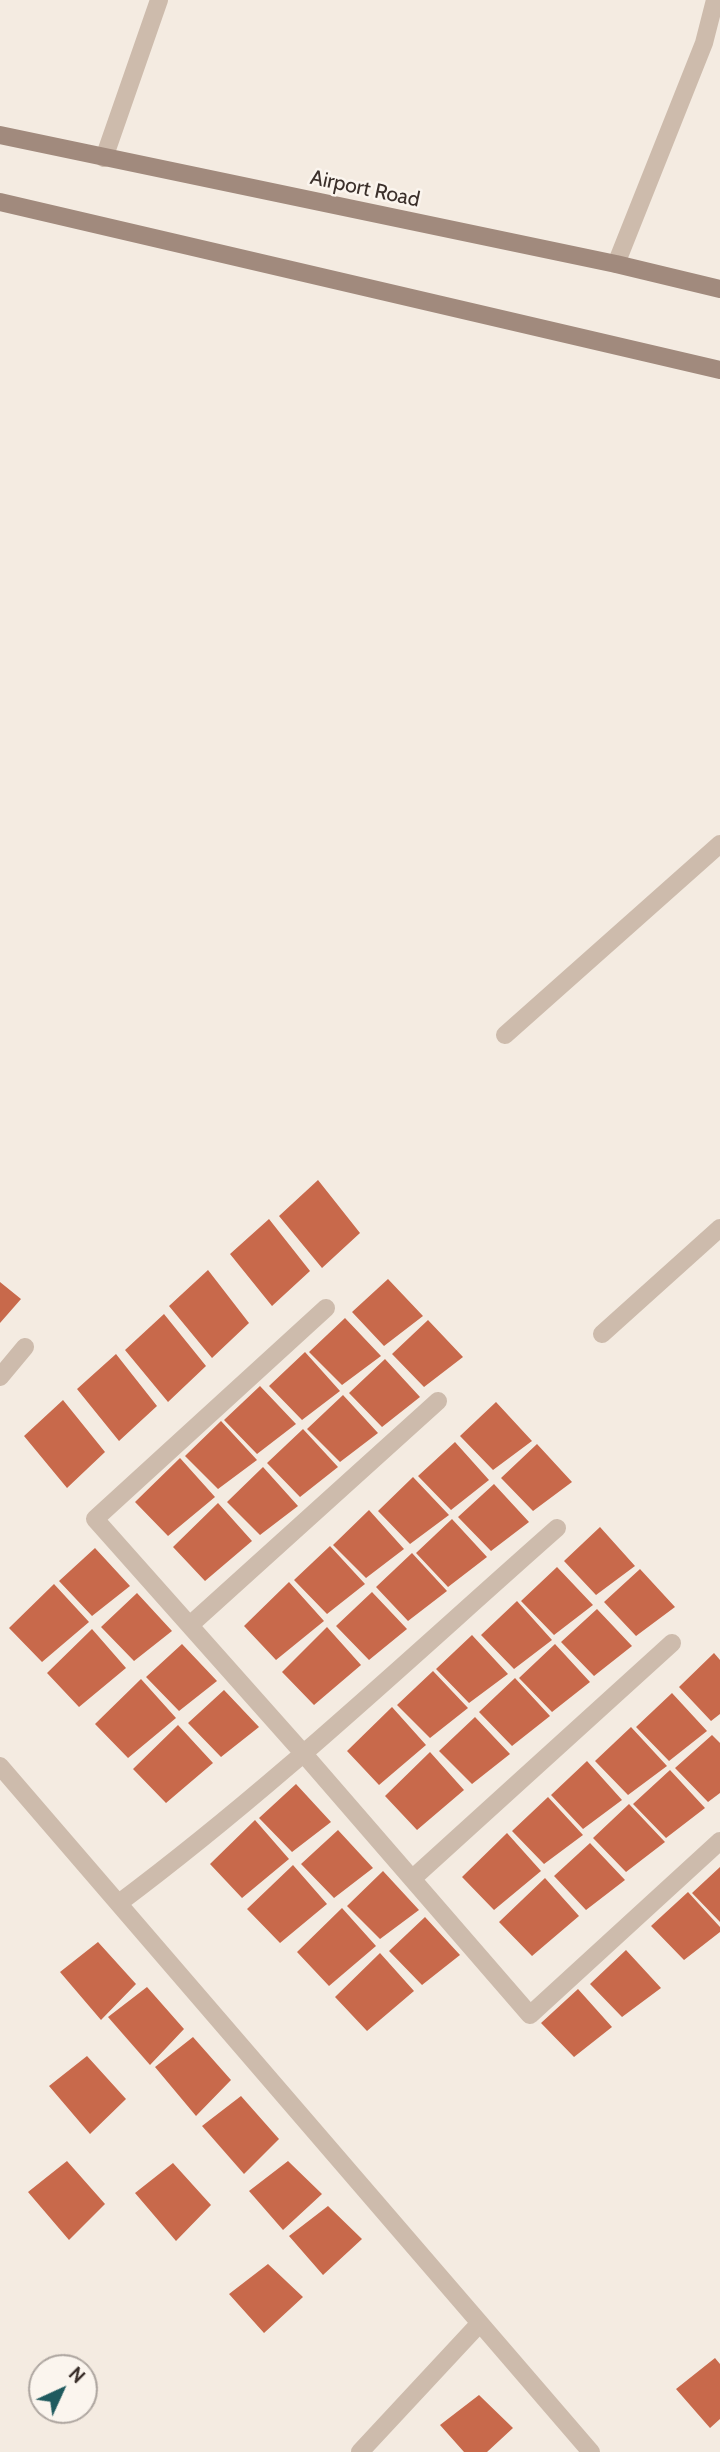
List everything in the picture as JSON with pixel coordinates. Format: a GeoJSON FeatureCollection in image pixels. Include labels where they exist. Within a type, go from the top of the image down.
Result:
{"type":"FeatureCollection","features":[{"type":"Feature","properties":{"kind":"main road","name":"Airport Road"},"geometry":{"type":"LineString","coordinates":[[0,135],[617,264],[720,289]]}},
{"type":"Feature","properties":{"kind":"main road"},"geometry":{"type":"LineString","coordinates":[[0,201],[720,370]]}},
{"type":"Feature","properties":{"kind":"street"},"geometry":{"type":"LineString","coordinates":[[104,158],[159,0]]}},
{"type":"Feature","properties":{"kind":"street"},"geometry":{"type":"LineString","coordinates":[[617,264],[704,43],[715,0]]}},
{"type":"Feature","properties":{"kind":"street"},"geometry":{"type":"LineString","coordinates":[[704,43],[720,16]]}},
{"type":"Feature","properties":{"kind":"street"},"geometry":{"type":"LineString","coordinates":[[505,1035],[720,844]]}},
{"type":"Feature","properties":{"kind":"street"},"geometry":{"type":"LineString","coordinates":[[602,1334],[720,1228]]}},
{"type":"Feature","properties":{"kind":"street"},"geometry":{"type":"LineString","coordinates":[[326,1308],[94,1519],[303,1753],[530,2015],[720,1841]]}},
{"type":"Feature","properties":{"kind":"street"},"geometry":{"type":"LineString","coordinates":[[0,1377],[25,1347]]}},
{"type":"Feature","properties":{"kind":"street"},"geometry":{"type":"LineString","coordinates":[[190,1625],[438,1401]]}},
{"type":"Feature","properties":{"kind":"street"},"geometry":{"type":"LineString","coordinates":[[119,1903],[164,1870],[303,1753],[557,1528]]}},
{"type":"Feature","properties":{"kind":"street"},"geometry":{"type":"LineString","coordinates":[[412,1879],[672,1643]]}},
{"type":"Feature","properties":{"kind":"street"},"geometry":{"type":"LineString","coordinates":[[0,1766],[591,2452]]}},
{"type":"Feature","properties":{"kind":"street"},"geometry":{"type":"LineString","coordinates":[[360,2452],[480,2323]]}},
{"type":"Feature","properties":{"kind":"building"},"geometry":{"type":"Polygon","coordinates":[[[318,1180],[360,1233],[322,1268],[279,1216],[318,1180]]]}},
{"type":"Feature","properties":{"kind":"building"},"geometry":{"type":"Polygon","coordinates":[[[269,1219],[310,1271],[272,1306],[230,1254],[269,1219]]]}},
{"type":"Feature","properties":{"kind":"building"},"geometry":{"type":"Polygon","coordinates":[[[208,1270],[249,1323],[212,1358],[169,1306],[208,1270]]]}},
{"type":"Feature","properties":{"kind":"building"},"geometry":{"type":"Polygon","coordinates":[[[388,1279],[423,1316],[384,1346],[352,1312],[388,1279]]]}},
{"type":"Feature","properties":{"kind":"building"},"geometry":{"type":"Polygon","coordinates":[[[0,1282],[21,1299],[0,1323],[0,1282]]]}},
{"type":"Feature","properties":{"kind":"building"},"geometry":{"type":"Polygon","coordinates":[[[164,1314],[206,1366],[168,1402],[125,1350],[164,1314]]]}},
{"type":"Feature","properties":{"kind":"building"},"geometry":{"type":"Polygon","coordinates":[[[345,1318],[381,1356],[342,1385],[309,1352],[345,1318]]]}},
{"type":"Feature","properties":{"kind":"building"},"geometry":{"type":"Polygon","coordinates":[[[428,1320],[463,1357],[424,1387],[392,1354],[428,1320]]]}},
{"type":"Feature","properties":{"kind":"building"},"geometry":{"type":"Polygon","coordinates":[[[305,1352],[340,1391],[302,1420],[269,1386],[305,1352]]]}},
{"type":"Feature","properties":{"kind":"building"},"geometry":{"type":"Polygon","coordinates":[[[116,1354],[157,1406],[119,1441],[77,1389],[116,1354]]]}},
{"type":"Feature","properties":{"kind":"building"},"geometry":{"type":"Polygon","coordinates":[[[385,1359],[420,1397],[382,1427],[349,1393],[385,1359]]]}},
{"type":"Feature","properties":{"kind":"building"},"geometry":{"type":"Polygon","coordinates":[[[260,1386],[296,1424],[257,1454],[224,1420],[260,1386]]]}},
{"type":"Feature","properties":{"kind":"building"},"geometry":{"type":"Polygon","coordinates":[[[343,1395],[378,1433],[340,1462],[307,1429],[343,1395]]]}},
{"type":"Feature","properties":{"kind":"building"},"geometry":{"type":"Polygon","coordinates":[[[63,1400],[105,1452],[67,1488],[24,1436],[63,1400]]]}},
{"type":"Feature","properties":{"kind":"building"},"geometry":{"type":"Polygon","coordinates":[[[496,1402],[532,1441],[493,1470],[460,1436],[496,1402]]]}},
{"type":"Feature","properties":{"kind":"building"},"geometry":{"type":"Polygon","coordinates":[[[221,1421],[257,1460],[218,1489],[185,1456],[221,1421]]]}},
{"type":"Feature","properties":{"kind":"building"},"geometry":{"type":"Polygon","coordinates":[[[303,1429],[338,1467],[300,1497],[267,1463],[303,1429]]]}},
{"type":"Feature","properties":{"kind":"building"},"geometry":{"type":"Polygon","coordinates":[[[455,1442],[489,1480],[451,1510],[418,1476],[455,1442]]]}},
{"type":"Feature","properties":{"kind":"building"},"geometry":{"type":"Polygon","coordinates":[[[537,1444],[572,1482],[533,1511],[501,1478],[537,1444]]]}},
{"type":"Feature","properties":{"kind":"building"},"geometry":{"type":"Polygon","coordinates":[[[180,1458],[215,1497],[168,1536],[135,1502],[180,1458]]]}},
{"type":"Feature","properties":{"kind":"building"},"geometry":{"type":"Polygon","coordinates":[[[263,1467],[298,1506],[260,1535],[227,1502],[263,1467]]]}},
{"type":"Feature","properties":{"kind":"building"},"geometry":{"type":"Polygon","coordinates":[[[413,1477],[449,1515],[410,1544],[378,1511],[413,1477]]]}},
{"type":"Feature","properties":{"kind":"building"},"geometry":{"type":"Polygon","coordinates":[[[494,1484],[529,1522],[491,1551],[458,1517],[494,1484]]]}},
{"type":"Feature","properties":{"kind":"building"},"geometry":{"type":"Polygon","coordinates":[[[218,1503],[252,1541],[205,1581],[173,1547],[218,1503]]]}},
{"type":"Feature","properties":{"kind":"building"},"geometry":{"type":"Polygon","coordinates":[[[369,1510],[404,1549],[366,1578],[333,1545],[369,1510]]]}},
{"type":"Feature","properties":{"kind":"building"},"geometry":{"type":"Polygon","coordinates":[[[452,1519],[487,1557],[448,1587],[416,1553],[452,1519]]]}},
{"type":"Feature","properties":{"kind":"building"},"geometry":{"type":"Polygon","coordinates":[[[600,1527],[635,1566],[596,1595],[564,1561],[600,1527]]]}},
{"type":"Feature","properties":{"kind":"building"},"geometry":{"type":"Polygon","coordinates":[[[330,1546],[365,1584],[327,1614],[294,1580],[330,1546]]]}},
{"type":"Feature","properties":{"kind":"building"},"geometry":{"type":"Polygon","coordinates":[[[95,1548],[130,1586],[92,1616],[59,1581],[95,1548]]]}},
{"type":"Feature","properties":{"kind":"building"},"geometry":{"type":"Polygon","coordinates":[[[412,1553],[447,1591],[408,1621],[376,1587],[412,1553]]]}},
{"type":"Feature","properties":{"kind":"building"},"geometry":{"type":"Polygon","coordinates":[[[557,1567],[593,1605],[554,1635],[521,1601],[557,1567]]]}},
{"type":"Feature","properties":{"kind":"building"},"geometry":{"type":"Polygon","coordinates":[[[640,1569],[675,1607],[636,1636],[604,1602],[640,1569]]]}},
{"type":"Feature","properties":{"kind":"building"},"geometry":{"type":"Polygon","coordinates":[[[289,1582],[324,1621],[276,1660],[244,1626],[289,1582]]]}},
{"type":"Feature","properties":{"kind":"building"},"geometry":{"type":"Polygon","coordinates":[[[54,1584],[89,1622],[42,1662],[9,1628],[54,1584]]]}},
{"type":"Feature","properties":{"kind":"building"},"geometry":{"type":"Polygon","coordinates":[[[372,1592],[407,1629],[369,1660],[336,1626],[372,1592]]]}},
{"type":"Feature","properties":{"kind":"building"},"geometry":{"type":"Polygon","coordinates":[[[137,1593],[172,1631],[134,1661],[101,1627],[137,1593]]]}},
{"type":"Feature","properties":{"kind":"building"},"geometry":{"type":"Polygon","coordinates":[[[517,1601],[552,1640],[514,1669],[481,1635],[517,1601]]]}},
{"type":"Feature","properties":{"kind":"building"},"geometry":{"type":"Polygon","coordinates":[[[597,1609],[632,1646],[594,1676],[561,1642],[597,1609]]]}},
{"type":"Feature","properties":{"kind":"building"},"geometry":{"type":"Polygon","coordinates":[[[327,1627],[361,1665],[314,1705],[282,1672],[327,1627]]]}},
{"type":"Feature","properties":{"kind":"building"},"geometry":{"type":"Polygon","coordinates":[[[92,1629],[126,1668],[79,1707],[47,1673],[92,1629]]]}},
{"type":"Feature","properties":{"kind":"building"},"geometry":{"type":"Polygon","coordinates":[[[472,1635],[508,1674],[469,1703],[436,1669],[472,1635]]]}},
{"type":"Feature","properties":{"kind":"building"},"geometry":{"type":"Polygon","coordinates":[[[182,1644],[217,1681],[179,1711],[146,1677],[182,1644]]]}},
{"type":"Feature","properties":{"kind":"building"},"geometry":{"type":"Polygon","coordinates":[[[555,1644],[590,1682],[552,1712],[519,1678],[555,1644]]]}},
{"type":"Feature","properties":{"kind":"building"},"geometry":{"type":"Polygon","coordinates":[[[714,1653],[720,1660],[720,1714],[711,1721],[679,1687],[714,1653]]]}},
{"type":"Feature","properties":{"kind":"building"},"geometry":{"type":"Polygon","coordinates":[[[433,1671],[468,1708],[430,1738],[397,1705],[433,1671]]]}},
{"type":"Feature","properties":{"kind":"building"},"geometry":{"type":"Polygon","coordinates":[[[515,1678],[550,1716],[512,1746],[479,1712],[515,1678]]]}},
{"type":"Feature","properties":{"kind":"building"},"geometry":{"type":"Polygon","coordinates":[[[141,1679],[176,1718],[128,1758],[95,1724],[141,1679]]]}},
{"type":"Feature","properties":{"kind":"building"},"geometry":{"type":"Polygon","coordinates":[[[224,1690],[259,1727],[221,1757],[188,1723],[224,1690]]]}},
{"type":"Feature","properties":{"kind":"building"},"geometry":{"type":"Polygon","coordinates":[[[672,1693],[707,1731],[669,1761],[636,1727],[672,1693]]]}},
{"type":"Feature","properties":{"kind":"building"},"geometry":{"type":"Polygon","coordinates":[[[392,1707],[426,1745],[379,1785],[347,1751],[392,1707]]]}},
{"type":"Feature","properties":{"kind":"building"},"geometry":{"type":"Polygon","coordinates":[[[475,1717],[510,1754],[472,1784],[439,1751],[475,1717]]]}},
{"type":"Feature","properties":{"kind":"building"},"geometry":{"type":"Polygon","coordinates":[[[178,1725],[213,1763],[166,1803],[133,1769],[178,1725]]]}},
{"type":"Feature","properties":{"kind":"building"},"geometry":{"type":"Polygon","coordinates":[[[631,1727],[667,1766],[628,1795],[595,1761],[631,1727]]]}},
{"type":"Feature","properties":{"kind":"building"},"geometry":{"type":"Polygon","coordinates":[[[712,1735],[720,1743],[720,1793],[708,1802],[675,1768],[712,1735]]]}},
{"type":"Feature","properties":{"kind":"building"},"geometry":{"type":"Polygon","coordinates":[[[430,1752],[464,1790],[417,1830],[385,1796],[430,1752]]]}},
{"type":"Feature","properties":{"kind":"building"},"geometry":{"type":"Polygon","coordinates":[[[587,1761],[622,1800],[583,1829],[551,1795],[587,1761]]]}},
{"type":"Feature","properties":{"kind":"building"},"geometry":{"type":"Polygon","coordinates":[[[670,1770],[705,1808],[666,1838],[633,1804],[670,1770]]]}},
{"type":"Feature","properties":{"kind":"building"},"geometry":{"type":"Polygon","coordinates":[[[296,1784],[331,1822],[292,1852],[259,1818],[296,1784]]]}},
{"type":"Feature","properties":{"kind":"building"},"geometry":{"type":"Polygon","coordinates":[[[548,1797],[583,1835],[544,1864],[512,1831],[548,1797]]]}},
{"type":"Feature","properties":{"kind":"building"},"geometry":{"type":"Polygon","coordinates":[[[629,1804],[665,1842],[626,1872],[593,1838],[629,1804]]]}},
{"type":"Feature","properties":{"kind":"building"},"geometry":{"type":"Polygon","coordinates":[[[255,1820],[289,1859],[242,1898],[210,1864],[255,1820]]]}},
{"type":"Feature","properties":{"kind":"building"},"geometry":{"type":"Polygon","coordinates":[[[338,1830],[373,1868],[334,1898],[301,1864],[338,1830]]]}},
{"type":"Feature","properties":{"kind":"building"},"geometry":{"type":"Polygon","coordinates":[[[507,1833],[541,1871],[494,1910],[462,1877],[507,1833]]]}},
{"type":"Feature","properties":{"kind":"building"},"geometry":{"type":"Polygon","coordinates":[[[590,1843],[625,1880],[586,1910],[554,1876],[590,1843]]]}},
{"type":"Feature","properties":{"kind":"building"},"geometry":{"type":"Polygon","coordinates":[[[293,1865],[327,1904],[280,1943],[247,1909],[293,1865]]]}},
{"type":"Feature","properties":{"kind":"building"},"geometry":{"type":"Polygon","coordinates":[[[720,1867],[720,1922],[692,1893],[720,1867]]]}},
{"type":"Feature","properties":{"kind":"building"},"geometry":{"type":"Polygon","coordinates":[[[383,1871],[419,1910],[380,1939],[347,1906],[383,1871]]]}},
{"type":"Feature","properties":{"kind":"building"},"geometry":{"type":"Polygon","coordinates":[[[545,1878],[579,1916],[532,1956],[499,1922],[545,1878]]]}},
{"type":"Feature","properties":{"kind":"building"},"geometry":{"type":"Polygon","coordinates":[[[688,1892],[720,1927],[720,1932],[684,1960],[651,1926],[688,1892]]]}},
{"type":"Feature","properties":{"kind":"building"},"geometry":{"type":"Polygon","coordinates":[[[342,1908],[376,1946],[329,1986],[297,1952],[342,1908]]]}},
{"type":"Feature","properties":{"kind":"building"},"geometry":{"type":"Polygon","coordinates":[[[425,1917],[460,1955],[422,1985],[389,1951],[425,1917]]]}},
{"type":"Feature","properties":{"kind":"building"},"geometry":{"type":"Polygon","coordinates":[[[98,1942],[136,1984],[101,2020],[60,1972],[98,1942]]]}},
{"type":"Feature","properties":{"kind":"building"},"geometry":{"type":"Polygon","coordinates":[[[626,1950],[661,1988],[622,2017],[590,1984],[626,1950]]]}},
{"type":"Feature","properties":{"kind":"building"},"geometry":{"type":"Polygon","coordinates":[[[380,1953],[414,1991],[367,2031],[335,1997],[380,1953]]]}},
{"type":"Feature","properties":{"kind":"building"},"geometry":{"type":"Polygon","coordinates":[[[147,1987],[184,2029],[150,2065],[108,2017],[147,1987]]]}},
{"type":"Feature","properties":{"kind":"building"},"geometry":{"type":"Polygon","coordinates":[[[578,1989],[612,2027],[574,2057],[541,2023],[578,1989]]]}},
{"type":"Feature","properties":{"kind":"building"},"geometry":{"type":"Polygon","coordinates":[[[193,2037],[231,2080],[196,2116],[155,2067],[193,2037]]]}},
{"type":"Feature","properties":{"kind":"building"},"geometry":{"type":"Polygon","coordinates":[[[87,2056],[126,2099],[90,2134],[49,2086],[87,2056]]]}},
{"type":"Feature","properties":{"kind":"building"},"geometry":{"type":"Polygon","coordinates":[[[241,2096],[279,2139],[244,2174],[202,2126],[241,2096]]]}},
{"type":"Feature","properties":{"kind":"building"},"geometry":{"type":"Polygon","coordinates":[[[67,2161],[105,2204],[69,2240],[28,2192],[67,2161]]]}},
{"type":"Feature","properties":{"kind":"building"},"geometry":{"type":"Polygon","coordinates":[[[288,2161],[322,2194],[283,2230],[249,2191],[288,2161]]]}},
{"type":"Feature","properties":{"kind":"building"},"geometry":{"type":"Polygon","coordinates":[[[173,2163],[211,2205],[176,2241],[135,2193],[173,2163]]]}},
{"type":"Feature","properties":{"kind":"building"},"geometry":{"type":"Polygon","coordinates":[[[328,2206],[362,2239],[323,2275],[289,2236],[328,2206]]]}},
{"type":"Feature","properties":{"kind":"building"},"geometry":{"type":"Polygon","coordinates":[[[268,2264],[303,2297],[264,2333],[229,2294],[268,2264]]]}},
{"type":"Feature","properties":{"kind":"building"},"geometry":{"type":"Polygon","coordinates":[[[715,2358],[720,2364],[720,2419],[710,2428],[676,2389],[715,2358]]]}},
{"type":"Feature","properties":{"kind":"building"},"geometry":{"type":"Polygon","coordinates":[[[479,2395],[513,2428],[487,2452],[464,2452],[440,2425],[479,2395]]]}}]}
